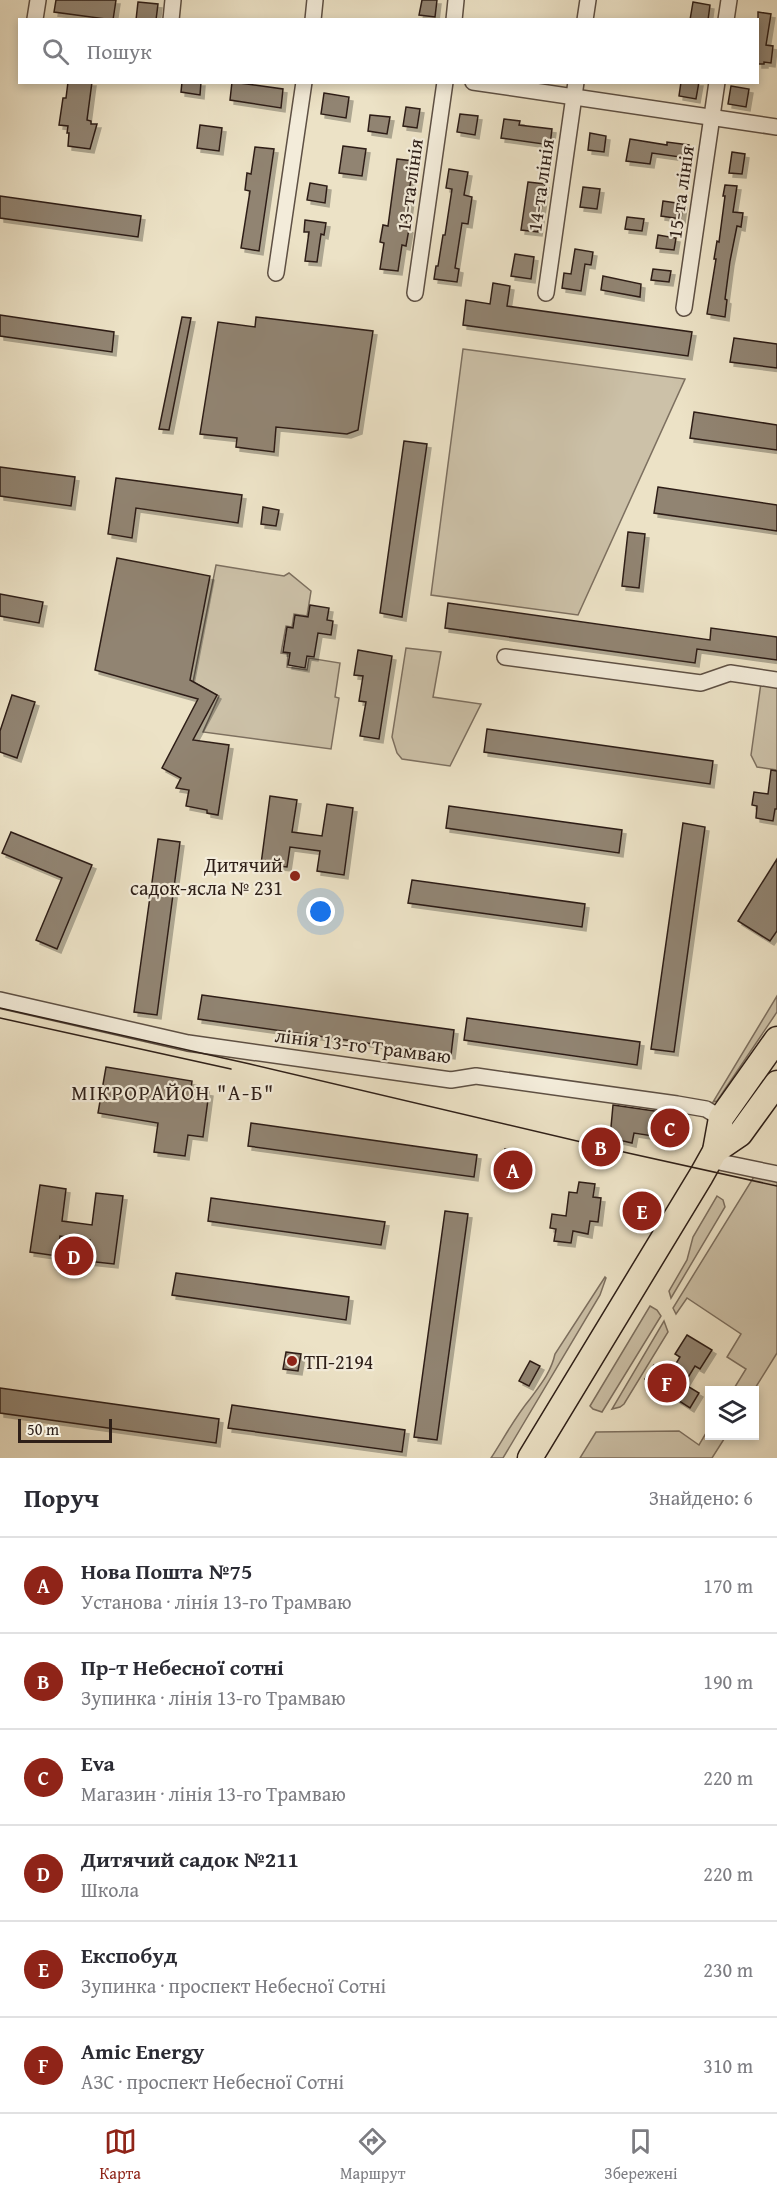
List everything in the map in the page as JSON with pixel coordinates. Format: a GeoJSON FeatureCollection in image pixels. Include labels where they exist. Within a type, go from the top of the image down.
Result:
{"type":"FeatureCollection","features":[{"type":"Feature","properties":{"kind":"main road"},"geometry":{"type":"LineString","coordinates":[[530,1458],[688,1199],[712,1155],[721,1118],[777,1039]]}},
{"type":"Feature","properties":{"kind":"main road"},"geometry":{"type":"LineString","coordinates":[[712,1155],[740,1134],[777,1083]]}},
{"type":"Feature","properties":{"kind":"street"},"geometry":{"type":"LineString","coordinates":[[37,18],[38,0]]}},
{"type":"Feature","properties":{"kind":"street"},"geometry":{"type":"LineString","coordinates":[[171,18],[173,0]]}},
{"type":"Feature","properties":{"kind":"street"},"geometry":{"type":"LineString","coordinates":[[313,18],[315,0]]}},
{"type":"Feature","properties":{"kind":"street"},"geometry":{"type":"LineString","coordinates":[[454,18],[456,0]]}},
{"type":"Feature","properties":{"kind":"street"},"geometry":{"type":"LineString","coordinates":[[585,18],[588,0]]}},
{"type":"Feature","properties":{"kind":"street"},"geometry":{"type":"LineString","coordinates":[[726,18],[729,0]]}},
{"type":"Feature","properties":{"kind":"street"},"geometry":{"type":"LineString","coordinates":[[276,273],[304,84]]}},
{"type":"Feature","properties":{"kind":"street","name":"13-та лінія"},"geometry":{"type":"LineString","coordinates":[[416,293],[445,84]]}},
{"type":"Feature","properties":{"kind":"street"},"geometry":{"type":"LineString","coordinates":[[498,84],[575,90],[712,117],[777,127]]}},
{"type":"Feature","properties":{"kind":"street","name":"15-та лінія"},"geometry":{"type":"LineString","coordinates":[[684,308],[717,84]]}},
{"type":"Feature","properties":{"kind":"street","name":"14-та лінія"},"geometry":{"type":"LineString","coordinates":[[546,293],[575,90]]}},
{"type":"Feature","properties":{"kind":"street"},"geometry":{"type":"LineString","coordinates":[[505,657],[701,683],[730,673],[777,680]]}},
{"type":"Feature","properties":{"kind":"street","name":"лінія 13-го Трамваю"},"geometry":{"type":"LineString","coordinates":[[0,1000],[188,1043],[451,1080],[476,1076],[654,1101],[706,1109],[721,1118]]}},
{"type":"Feature","properties":{"kind":"street"},"geometry":{"type":"LineString","coordinates":[[712,1155],[777,1174]]}},
{"type":"Feature","properties":{"kind":"shaded area"},"geometry":{"type":"Polygon","coordinates":[[[463,349],[685,379],[578,615],[431,595],[463,349]]]}},
{"type":"Feature","properties":{"kind":"shaded area"},"geometry":{"type":"Polygon","coordinates":[[[216,565],[284,576],[289,573],[311,591],[307,616],[294,614],[292,627],[286,626],[281,653],[288,654],[287,667],[307,670],[309,658],[340,663],[335,697],[339,698],[331,749],[203,732],[219,696],[193,682],[216,565]]]}},
{"type":"Feature","properties":{"kind":"shaded area"},"geometry":{"type":"Polygon","coordinates":[[[406,648],[441,652],[433,697],[481,704],[450,766],[402,759],[397,753],[392,737],[406,648]]]}},
{"type":"Feature","properties":{"kind":"shaded area"},"geometry":{"type":"Polygon","coordinates":[[[761,683],[777,686],[777,770],[757,767],[751,755],[761,683]]]}},
{"type":"Feature","properties":{"kind":"shaded area"},"geometry":{"type":"Polygon","coordinates":[[[777,996],[777,1012],[717,1101],[713,1102],[777,996]]]}},
{"type":"Feature","properties":{"kind":"shaded area"},"geometry":{"type":"Polygon","coordinates":[[[755,1175],[777,1180],[777,1353],[756,1386],[735,1386],[746,1369],[727,1357],[741,1334],[687,1298],[676,1314],[673,1308],[755,1175]]]}},
{"type":"Feature","properties":{"kind":"shaded area"},"geometry":{"type":"Polygon","coordinates":[[[717,1196],[723,1200],[725,1207],[671,1298],[669,1291],[687,1260],[693,1237],[717,1196]]]}},
{"type":"Feature","properties":{"kind":"shaded area"},"geometry":{"type":"Polygon","coordinates":[[[605,1277],[600,1295],[503,1458],[491,1458],[519,1413],[545,1378],[555,1354],[605,1277]]]}},
{"type":"Feature","properties":{"kind":"shaded area"},"geometry":{"type":"Polygon","coordinates":[[[650,1306],[661,1316],[602,1412],[593,1409],[590,1406],[650,1306]]]}},
{"type":"Feature","properties":{"kind":"shaded area"},"geometry":{"type":"Polygon","coordinates":[[[664,1321],[668,1332],[624,1404],[612,1409],[664,1321]]]}},
{"type":"Feature","properties":{"kind":"shaded area"},"geometry":{"type":"Polygon","coordinates":[[[679,1431],[699,1445],[705,1435],[705,1440],[723,1440],[712,1458],[580,1458],[596,1432],[679,1431]]]}},
{"type":"Feature","properties":{"kind":"building"},"geometry":{"type":"Polygon","coordinates":[[[56,0],[116,0],[113,18],[54,12],[56,0]]]}},
{"type":"Feature","properties":{"kind":"building"},"geometry":{"type":"Polygon","coordinates":[[[422,0],[437,0],[435,17],[419,15],[422,0]]]}},
{"type":"Feature","properties":{"kind":"building"},"geometry":{"type":"Polygon","coordinates":[[[138,2],[158,4],[156,18],[136,18],[138,2]]]}},
{"type":"Feature","properties":{"kind":"building"},"geometry":{"type":"Polygon","coordinates":[[[693,2],[710,5],[708,18],[690,18],[693,2]]]}},
{"type":"Feature","properties":{"kind":"building"},"geometry":{"type":"Polygon","coordinates":[[[758,12],[771,14],[766,45],[773,46],[771,63],[759,64],[758,12]]]}},
{"type":"Feature","properties":{"kind":"building"},"geometry":{"type":"Polygon","coordinates":[[[68,84],[92,84],[87,120],[91,121],[91,124],[97,124],[90,149],[68,146],[68,126],[59,125],[63,98],[66,98],[68,84]]]}},
{"type":"Feature","properties":{"kind":"building"},"geometry":{"type":"Polygon","coordinates":[[[182,84],[201,84],[200,95],[181,92],[182,84]]]}},
{"type":"Feature","properties":{"kind":"building"},"geometry":{"type":"Polygon","coordinates":[[[232,84],[283,89],[281,108],[230,100],[232,84]]]}},
{"type":"Feature","properties":{"kind":"building"},"geometry":{"type":"Polygon","coordinates":[[[681,84],[699,84],[696,99],[679,96],[681,84]]]}},
{"type":"Feature","properties":{"kind":"building"},"geometry":{"type":"Polygon","coordinates":[[[731,86],[749,89],[746,107],[728,104],[731,86]]]}},
{"type":"Feature","properties":{"kind":"building"},"geometry":{"type":"Polygon","coordinates":[[[324,93],[349,97],[346,118],[321,114],[324,93]]]}},
{"type":"Feature","properties":{"kind":"building"},"geometry":{"type":"Polygon","coordinates":[[[406,107],[420,109],[417,128],[403,126],[406,107]]]}},
{"type":"Feature","properties":{"kind":"building"},"geometry":{"type":"Polygon","coordinates":[[[460,114],[478,116],[475,135],[457,132],[460,114]]]}},
{"type":"Feature","properties":{"kind":"building"},"geometry":{"type":"Polygon","coordinates":[[[370,115],[390,117],[387,134],[368,131],[370,115]]]}},
{"type":"Feature","properties":{"kind":"building"},"geometry":{"type":"Polygon","coordinates":[[[504,119],[520,121],[519,125],[552,129],[550,145],[501,138],[504,119]]]}},
{"type":"Feature","properties":{"kind":"building"},"geometry":{"type":"Polygon","coordinates":[[[200,125],[222,128],[219,151],[197,148],[200,125]]]}},
{"type":"Feature","properties":{"kind":"building"},"geometry":{"type":"Polygon","coordinates":[[[590,133],[606,136],[604,152],[588,150],[590,133]]]}},
{"type":"Feature","properties":{"kind":"building"},"geometry":{"type":"Polygon","coordinates":[[[630,139],[667,145],[667,142],[689,145],[687,158],[652,153],[650,164],[626,161],[630,139]]]}},
{"type":"Feature","properties":{"kind":"building"},"geometry":{"type":"Polygon","coordinates":[[[343,146],[366,149],[362,176],[339,173],[343,146]]]}},
{"type":"Feature","properties":{"kind":"building"},"geometry":{"type":"Polygon","coordinates":[[[255,147],[274,149],[259,251],[241,248],[250,191],[245,190],[247,173],[251,174],[255,147]]]}},
{"type":"Feature","properties":{"kind":"building"},"geometry":{"type":"Polygon","coordinates":[[[732,152],[745,154],[742,174],[729,173],[732,152]]]}},
{"type":"Feature","properties":{"kind":"building"},"geometry":{"type":"Polygon","coordinates":[[[397,159],[414,161],[408,198],[410,199],[406,228],[409,229],[406,246],[402,245],[398,271],[380,269],[384,243],[380,242],[383,225],[388,226],[397,159]]]}},
{"type":"Feature","properties":{"kind":"building"},"geometry":{"type":"Polygon","coordinates":[[[449,169],[468,172],[464,195],[472,197],[468,224],[462,223],[455,268],[459,269],[457,282],[434,279],[443,235],[445,235],[452,189],[446,188],[449,169]]]}},
{"type":"Feature","properties":{"kind":"building"},"geometry":{"type":"Polygon","coordinates":[[[528,182],[545,184],[538,232],[521,230],[528,182]]]}},
{"type":"Feature","properties":{"kind":"building"},"geometry":{"type":"Polygon","coordinates":[[[310,183],[327,186],[325,203],[307,200],[310,183]]]}},
{"type":"Feature","properties":{"kind":"building"},"geometry":{"type":"Polygon","coordinates":[[[725,185],[737,186],[733,212],[743,213],[741,227],[737,226],[730,261],[725,317],[707,314],[717,241],[719,242],[725,185]]]}},
{"type":"Feature","properties":{"kind":"building"},"geometry":{"type":"Polygon","coordinates":[[[583,187],[600,189],[597,209],[580,207],[583,187]]]}},
{"type":"Feature","properties":{"kind":"building"},"geometry":{"type":"Polygon","coordinates":[[[0,196],[141,216],[138,237],[0,218],[0,196]]]}},
{"type":"Feature","properties":{"kind":"building"},"geometry":{"type":"Polygon","coordinates":[[[663,201],[683,204],[681,219],[661,216],[663,201]]]}},
{"type":"Feature","properties":{"kind":"building"},"geometry":{"type":"Polygon","coordinates":[[[627,217],[644,219],[642,231],[625,229],[627,217]]]}},
{"type":"Feature","properties":{"kind":"building"},"geometry":{"type":"Polygon","coordinates":[[[305,220],[326,223],[324,235],[321,234],[317,262],[305,261],[309,232],[304,232],[305,220]]]}},
{"type":"Feature","properties":{"kind":"building"},"geometry":{"type":"Polygon","coordinates":[[[658,235],[676,238],[674,250],[656,248],[658,235]]]}},
{"type":"Feature","properties":{"kind":"building"},"geometry":{"type":"Polygon","coordinates":[[[575,249],[593,252],[591,265],[585,264],[581,291],[562,288],[564,273],[571,274],[575,249]]]}},
{"type":"Feature","properties":{"kind":"building"},"geometry":{"type":"Polygon","coordinates":[[[515,254],[534,257],[531,279],[511,276],[515,254]]]}},
{"type":"Feature","properties":{"kind":"building"},"geometry":{"type":"Polygon","coordinates":[[[653,269],[671,271],[669,282],[651,280],[653,269]]]}},
{"type":"Feature","properties":{"kind":"building"},"geometry":{"type":"Polygon","coordinates":[[[603,276],[641,284],[640,297],[601,290],[603,276]]]}},
{"type":"Feature","properties":{"kind":"building"},"geometry":{"type":"Polygon","coordinates":[[[493,283],[510,286],[507,306],[692,332],[688,356],[463,325],[466,300],[490,304],[493,283]]]}},
{"type":"Feature","properties":{"kind":"building"},"geometry":{"type":"Polygon","coordinates":[[[0,315],[114,332],[112,352],[0,336],[0,315]]]}},
{"type":"Feature","properties":{"kind":"building"},"geometry":{"type":"Polygon","coordinates":[[[182,317],[191,318],[169,430],[159,429],[182,317]]]}},
{"type":"Feature","properties":{"kind":"building"},"geometry":{"type":"Polygon","coordinates":[[[256,317],[373,331],[358,430],[347,434],[276,427],[274,452],[236,447],[237,438],[200,434],[218,322],[255,327],[256,317]]]}},
{"type":"Feature","properties":{"kind":"building"},"geometry":{"type":"Polygon","coordinates":[[[734,338],[777,344],[777,368],[730,362],[734,338]]]}},
{"type":"Feature","properties":{"kind":"building"},"geometry":{"type":"Polygon","coordinates":[[[694,412],[777,425],[777,450],[690,438],[694,412]]]}},
{"type":"Feature","properties":{"kind":"building"},"geometry":{"type":"Polygon","coordinates":[[[404,441],[427,444],[402,617],[380,613],[404,441]]]}},
{"type":"Feature","properties":{"kind":"building"},"geometry":{"type":"Polygon","coordinates":[[[0,467],[75,477],[71,506],[0,496],[0,467]]]}},
{"type":"Feature","properties":{"kind":"building"},"geometry":{"type":"Polygon","coordinates":[[[116,478],[242,495],[238,523],[136,508],[132,538],[108,534],[116,478]]]}},
{"type":"Feature","properties":{"kind":"building"},"geometry":{"type":"Polygon","coordinates":[[[658,487],[777,505],[777,531],[654,513],[658,487]]]}},
{"type":"Feature","properties":{"kind":"building"},"geometry":{"type":"Polygon","coordinates":[[[263,507],[279,510],[276,526],[261,524],[263,507]]]}},
{"type":"Feature","properties":{"kind":"building"},"geometry":{"type":"Polygon","coordinates":[[[628,532],[645,534],[639,588],[622,586],[628,532]]]}},
{"type":"Feature","properties":{"kind":"building"},"geometry":{"type":"Polygon","coordinates":[[[117,558],[210,576],[190,680],[217,695],[193,740],[229,745],[218,815],[207,813],[207,810],[186,806],[189,790],[176,788],[181,778],[162,768],[198,699],[95,670],[117,558]]]}},
{"type":"Feature","properties":{"kind":"building"},"geometry":{"type":"Polygon","coordinates":[[[0,594],[43,602],[39,623],[0,616],[0,594]]]}},
{"type":"Feature","properties":{"kind":"building"},"geometry":{"type":"Polygon","coordinates":[[[448,603],[710,640],[711,628],[777,637],[777,660],[697,649],[695,663],[445,628],[448,603]]]}},
{"type":"Feature","properties":{"kind":"building"},"geometry":{"type":"Polygon","coordinates":[[[310,605],[329,608],[327,620],[333,621],[331,635],[318,633],[314,657],[307,656],[305,668],[288,665],[290,653],[283,652],[287,627],[293,628],[295,615],[308,617],[310,605]]]}},
{"type":"Feature","properties":{"kind":"building"},"geometry":{"type":"Polygon","coordinates":[[[358,650],[392,656],[379,739],[360,736],[366,702],[359,701],[363,676],[354,675],[358,650]]]}},
{"type":"Feature","properties":{"kind":"building"},"geometry":{"type":"Polygon","coordinates":[[[12,695],[35,702],[17,758],[0,752],[0,731],[12,695]]]}},
{"type":"Feature","properties":{"kind":"building"},"geometry":{"type":"Polygon","coordinates":[[[487,729],[713,761],[710,784],[484,752],[487,729]]]}},
{"type":"Feature","properties":{"kind":"building"},"geometry":{"type":"Polygon","coordinates":[[[771,770],[777,771],[777,809],[775,809],[773,821],[756,818],[757,806],[752,805],[754,792],[768,794],[771,770]]]}},
{"type":"Feature","properties":{"kind":"building"},"geometry":{"type":"Polygon","coordinates":[[[270,796],[297,800],[292,832],[322,836],[327,804],[353,808],[344,875],[317,871],[320,851],[290,847],[287,867],[261,864],[270,796]]]}},
{"type":"Feature","properties":{"kind":"building"},"geometry":{"type":"Polygon","coordinates":[[[449,806],[622,830],[619,853],[446,828],[449,806]]]}},
{"type":"Feature","properties":{"kind":"building"},"geometry":{"type":"Polygon","coordinates":[[[683,823],[705,827],[674,1052],[651,1049],[683,823]]]}},
{"type":"Feature","properties":{"kind":"building"},"geometry":{"type":"Polygon","coordinates":[[[11,832],[92,865],[57,949],[36,940],[62,878],[2,853],[11,832]]]}},
{"type":"Feature","properties":{"kind":"building"},"geometry":{"type":"Polygon","coordinates":[[[158,839],[180,842],[157,1015],[134,1012],[158,839]]]}},
{"type":"Feature","properties":{"kind":"building"},"geometry":{"type":"Polygon","coordinates":[[[777,859],[777,931],[770,941],[738,921],[777,859]]]}},
{"type":"Feature","properties":{"kind":"building"},"geometry":{"type":"Polygon","coordinates":[[[412,880],[585,904],[582,927],[408,903],[412,880]]]}},
{"type":"Feature","properties":{"kind":"building"},"geometry":{"type":"Polygon","coordinates":[[[202,995],[454,1030],[451,1055],[198,1019],[202,995]]]}},
{"type":"Feature","properties":{"kind":"building"},"geometry":{"type":"Polygon","coordinates":[[[467,1018],[640,1042],[637,1065],[464,1040],[467,1018]]]}},
{"type":"Feature","properties":{"kind":"building"},"geometry":{"type":"Polygon","coordinates":[[[106,1067],[192,1081],[191,1089],[209,1092],[203,1137],[188,1135],[185,1156],[154,1152],[158,1123],[98,1113],[106,1067]]]}},
{"type":"Feature","properties":{"kind":"building"},"geometry":{"type":"Polygon","coordinates":[[[613,1105],[682,1115],[684,1128],[679,1140],[634,1133],[632,1143],[610,1138],[613,1105]]]}},
{"type":"Feature","properties":{"kind":"building"},"geometry":{"type":"Polygon","coordinates":[[[251,1123],[477,1155],[474,1177],[248,1146],[251,1123]]]}},
{"type":"Feature","properties":{"kind":"building"},"geometry":{"type":"Polygon","coordinates":[[[505,1149],[526,1153],[521,1182],[500,1179],[505,1149]]]}},
{"type":"Feature","properties":{"kind":"building"},"geometry":{"type":"Polygon","coordinates":[[[579,1182],[595,1184],[593,1197],[601,1198],[598,1222],[590,1221],[588,1234],[573,1231],[571,1243],[554,1241],[556,1229],[550,1228],[552,1214],[566,1216],[569,1192],[577,1193],[579,1182]]]}},
{"type":"Feature","properties":{"kind":"building"},"geometry":{"type":"Polygon","coordinates":[[[40,1185],[66,1189],[62,1221],[92,1225],[96,1193],[123,1196],[114,1264],[87,1261],[90,1240],[60,1236],[57,1256],[30,1252],[40,1185]]]}},
{"type":"Feature","properties":{"kind":"building"},"geometry":{"type":"Polygon","coordinates":[[[211,1198],[385,1222],[381,1245],[208,1221],[211,1198]]]}},
{"type":"Feature","properties":{"kind":"building"},"geometry":{"type":"Polygon","coordinates":[[[445,1211],[468,1214],[437,1440],[414,1437],[445,1211]]]}},
{"type":"Feature","properties":{"kind":"building"},"geometry":{"type":"Polygon","coordinates":[[[176,1273],[349,1297],[346,1320],[172,1295],[176,1273]]]}},
{"type":"Feature","properties":{"kind":"building"},"geometry":{"type":"Polygon","coordinates":[[[687,1335],[712,1350],[700,1369],[695,1366],[684,1384],[699,1393],[690,1408],[645,1379],[654,1365],[669,1375],[680,1357],[675,1354],[687,1335]]]}},
{"type":"Feature","properties":{"kind":"building","name":"ТП-2194"},"geometry":{"type":"Polygon","coordinates":[[[286,1352],[301,1354],[298,1371],[283,1369],[286,1352]]]}},
{"type":"Feature","properties":{"kind":"building"},"geometry":{"type":"Polygon","coordinates":[[[530,1361],[540,1366],[529,1386],[519,1381],[530,1361]]]}},
{"type":"Feature","properties":{"kind":"building"},"geometry":{"type":"Polygon","coordinates":[[[0,1388],[219,1419],[216,1443],[0,1413],[0,1388]]]}},
{"type":"Feature","properties":{"kind":"building"},"geometry":{"type":"Polygon","coordinates":[[[232,1405],[405,1430],[402,1452],[228,1428],[232,1405]]]}},
{"type":"Feature","properties":{"kind":"tram line"},"geometry":{"type":"LineString","coordinates":[[0,1008],[777,1186]]}},
{"type":"Feature","properties":{"kind":"tram line"},"geometry":{"type":"LineString","coordinates":[[0,1018],[231,1069]]}},
{"type":"Feature","properties":{"kind":"place","name":"Дитячий садок-ясла № 231"},"geometry":{"type":"Point","coordinates":[295,876]}},
{"type":"Feature","properties":{"kind":"place","name":"Eva"},"geometry":{"type":"Point","coordinates":[670,1128]}},
{"type":"Feature","properties":{"kind":"place","name":"Пр-т Небесної сотні"},"geometry":{"type":"Point","coordinates":[601,1147]}},
{"type":"Feature","properties":{"kind":"place","name":"Нова Пошта №75"},"geometry":{"type":"Point","coordinates":[513,1170]}},
{"type":"Feature","properties":{"kind":"place","name":"Експобуд"},"geometry":{"type":"Point","coordinates":[642,1211]}},
{"type":"Feature","properties":{"kind":"place","name":"Дитячий садок №211"},"geometry":{"type":"Point","coordinates":[74,1256]}},
{"type":"Feature","properties":{"kind":"place","name":"ТП-2194"},"geometry":{"type":"Point","coordinates":[292,1361]}},
{"type":"Feature","properties":{"kind":"place","name":"Amic Energy"},"geometry":{"type":"Point","coordinates":[667,1383]}},
{"type":"Feature","properties":{"kind":"district","name":"МІКРОРАЙОН \"А-Б\""},"geometry":{"type":"Point","coordinates":[173,1092]}}]}
